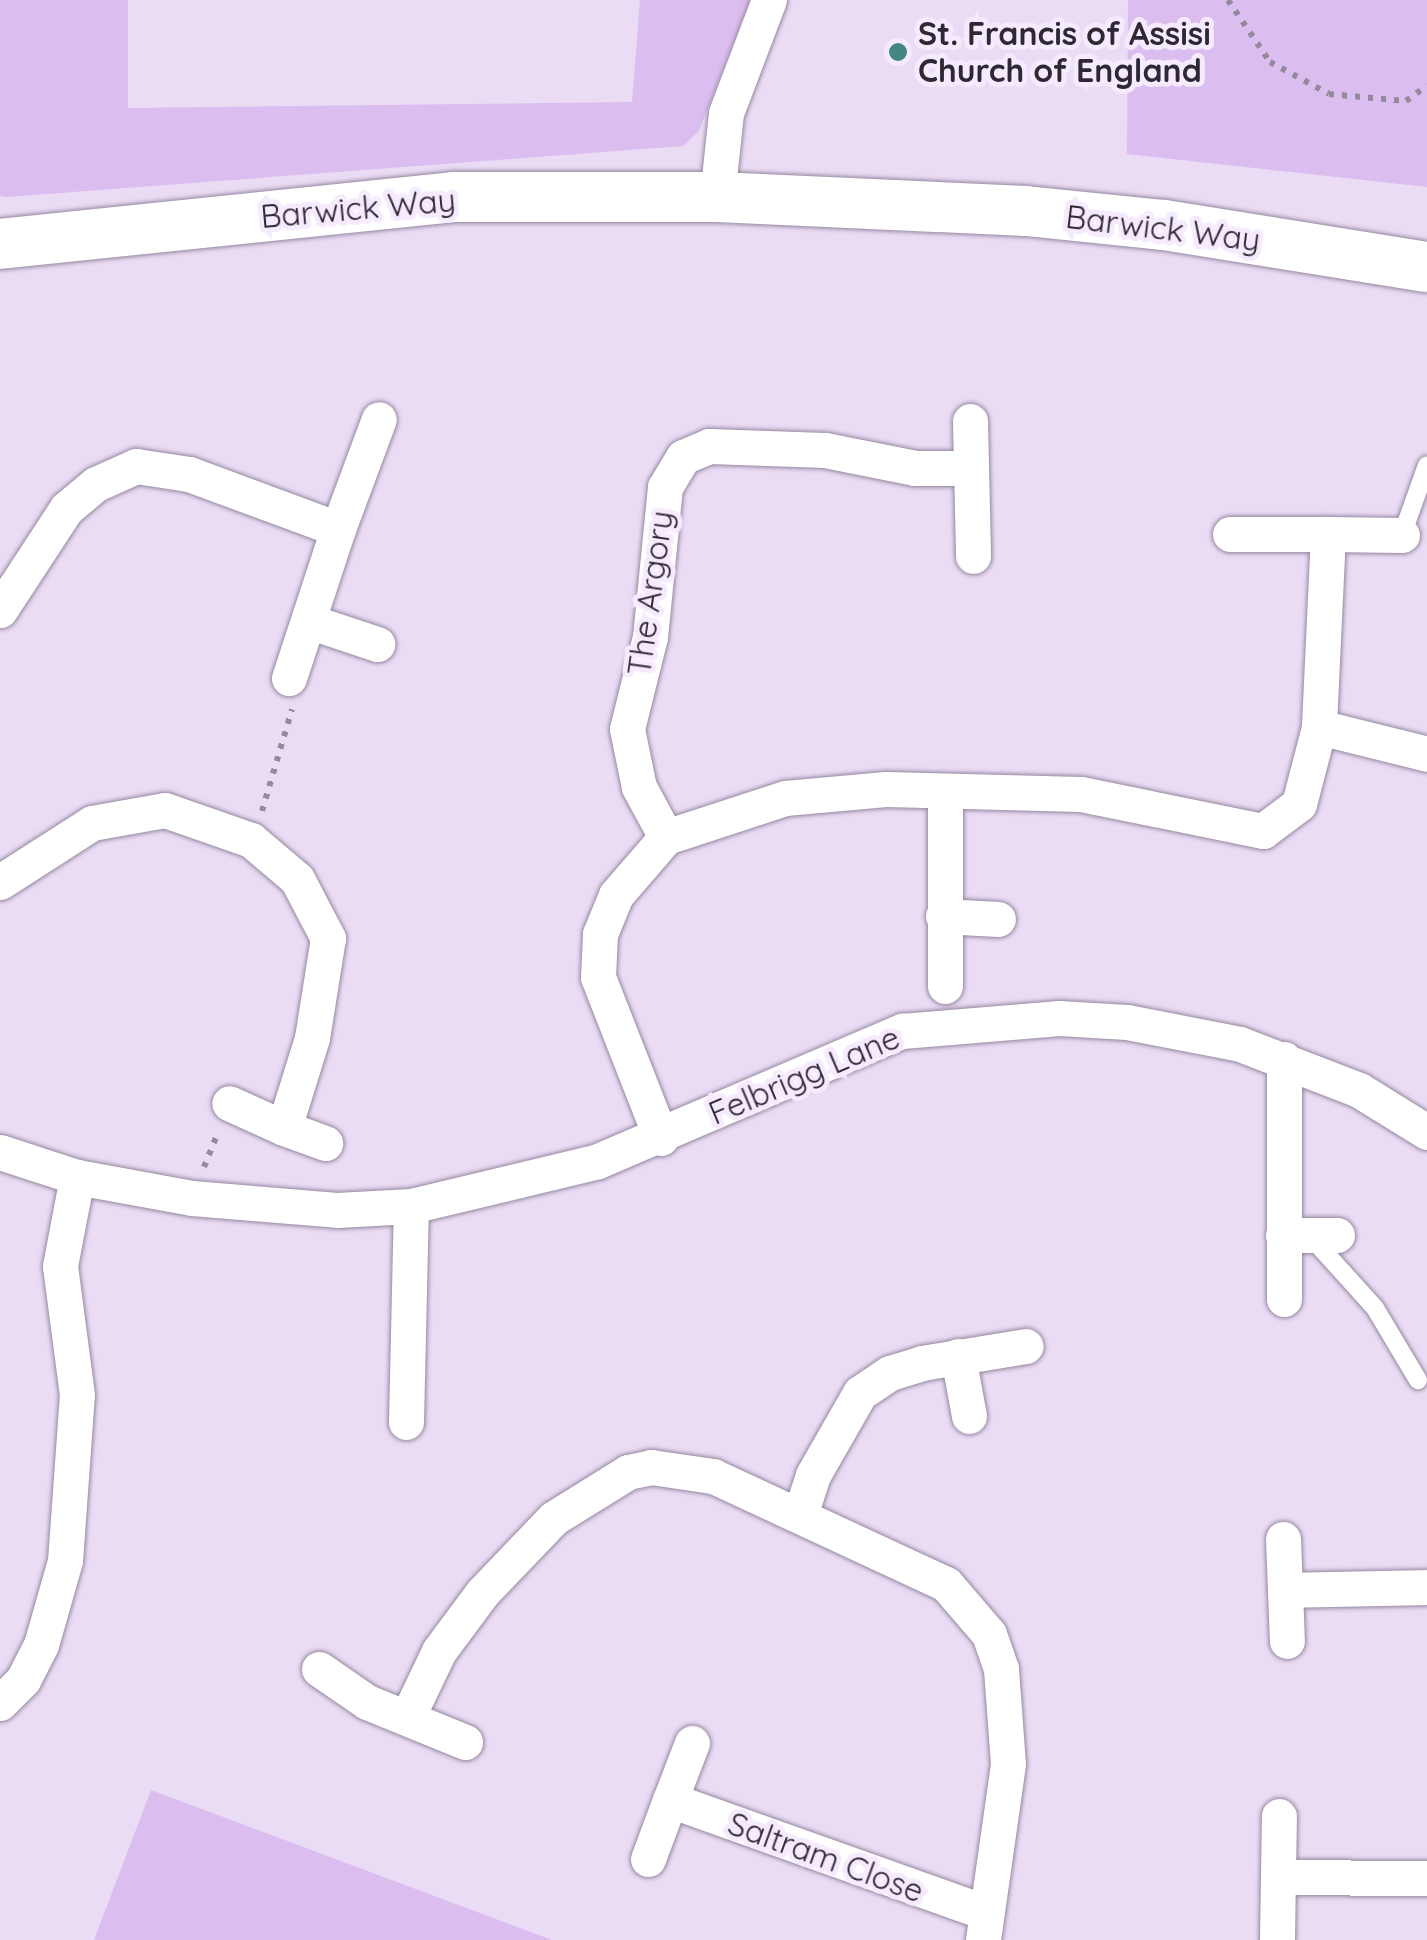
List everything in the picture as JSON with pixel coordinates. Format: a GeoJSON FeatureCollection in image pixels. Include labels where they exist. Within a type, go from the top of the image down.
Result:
{"type":"FeatureCollection","features":[{"type":"Feature","properties":{"kind":"street"},"geometry":{"type":"LineString","coordinates":[[717,197],[726,113],[769,0]]}},
{"type":"Feature","properties":{"kind":"street","name":"Barwick Way"},"geometry":{"type":"LineString","coordinates":[[0,244],[453,197],[717,197],[1026,211],[1164,225],[1427,267]]}},
{"type":"Feature","properties":{"kind":"street"},"geometry":{"type":"LineString","coordinates":[[289,678],[379,419]]}},
{"type":"Feature","properties":{"kind":"street"},"geometry":{"type":"LineString","coordinates":[[970,421],[973,556]]}},
{"type":"Feature","properties":{"kind":"street","name":"The Argory"},"geometry":{"type":"LineString","coordinates":[[666,837],[638,787],[626,729],[650,637],[665,486],[683,457],[709,446],[825,450],[915,468],[972,468]]}},
{"type":"Feature","properties":{"kind":"street"},"geometry":{"type":"LineString","coordinates":[[0,610],[66,509],[136,466],[189,474],[338,529]]}},
{"type":"Feature","properties":{"kind":"street"},"geometry":{"type":"LineString","coordinates":[[1230,534],[1402,534]]}},
{"type":"Feature","properties":{"kind":"street"},"geometry":{"type":"LineString","coordinates":[[661,1138],[598,978],[600,934],[616,895],[666,837],[785,798],[945,791],[1112,798],[1263,831],[1299,804],[1319,727],[1328,534]]}},
{"type":"Feature","properties":{"kind":"street"},"geometry":{"type":"LineString","coordinates":[[311,622],[377,644]]}},
{"type":"Feature","properties":{"kind":"street"},"geometry":{"type":"LineString","coordinates":[[1319,727],[1427,754]]}},
{"type":"Feature","properties":{"kind":"street"},"geometry":{"type":"LineString","coordinates":[[945,791],[945,986]]}},
{"type":"Feature","properties":{"kind":"street"},"geometry":{"type":"LineString","coordinates":[[0,882],[92,823],[165,810],[252,840],[297,878],[328,938],[312,1038],[284,1128]]}},
{"type":"Feature","properties":{"kind":"street"},"geometry":{"type":"LineString","coordinates":[[943,916],[998,919]]}},
{"type":"Feature","properties":{"kind":"street","name":"Felbrigg Lane"},"geometry":{"type":"LineString","coordinates":[[0,1152],[77,1177],[192,1198],[338,1210],[411,1206],[510,1186],[661,1138],[774,1082],[902,1032],[1060,1018],[1126,1022],[1284,1059],[1360,1090],[1427,1132]]}},
{"type":"Feature","properties":{"kind":"street"},"geometry":{"type":"LineString","coordinates":[[1284,1059],[1310,1235],[1284,1300]]}},
{"type":"Feature","properties":{"kind":"street"},"geometry":{"type":"LineString","coordinates":[[229,1103],[325,1144]]}},
{"type":"Feature","properties":{"kind":"street"},"geometry":{"type":"LineString","coordinates":[[0,1703],[23,1680],[42,1645],[66,1561],[77,1395],[60,1266],[77,1177]]}},
{"type":"Feature","properties":{"kind":"street"},"geometry":{"type":"LineString","coordinates":[[406,1422],[411,1206]]}},
{"type":"Feature","properties":{"kind":"street"},"geometry":{"type":"LineString","coordinates":[[800,1514],[813,1475],[860,1393],[890,1373],[958,1356],[1026,1346]]}},
{"type":"Feature","properties":{"kind":"street"},"geometry":{"type":"LineString","coordinates":[[958,1356],[969,1416]]}},
{"type":"Feature","properties":{"kind":"street"},"geometry":{"type":"LineString","coordinates":[[407,1718],[439,1651],[528,1540],[602,1483],[651,1467],[684,1468],[800,1514],[946,1584],[989,1634],[1001,1669],[1008,1764],[982,1926]]}},
{"type":"Feature","properties":{"kind":"street"},"geometry":{"type":"LineString","coordinates":[[1283,1539],[1288,1641]]}},
{"type":"Feature","properties":{"kind":"street"},"geometry":{"type":"LineString","coordinates":[[1285,1590],[1427,1587]]}},
{"type":"Feature","properties":{"kind":"street"},"geometry":{"type":"LineString","coordinates":[[319,1669],[367,1702],[466,1742]]}},
{"type":"Feature","properties":{"kind":"street"},"geometry":{"type":"LineString","coordinates":[[648,1859],[692,1743]]}},
{"type":"Feature","properties":{"kind":"street","name":"Saltram Close"},"geometry":{"type":"LineString","coordinates":[[670,1800],[982,1926]]}},
{"type":"Feature","properties":{"kind":"street"},"geometry":{"type":"LineString","coordinates":[[1277,1938],[1280,1816]]}},
{"type":"Feature","properties":{"kind":"street"},"geometry":{"type":"LineString","coordinates":[[1278,1877],[1427,1878]]}},
{"type":"Feature","properties":{"kind":"lane"},"geometry":{"type":"LineString","coordinates":[[1402,534],[1427,465]]}},
{"type":"Feature","properties":{"kind":"lane"},"geometry":{"type":"LineString","coordinates":[[1310,1235],[1375,1308],[1418,1380]]}},
{"type":"Feature","properties":{"kind":"path"},"geometry":{"type":"LineString","coordinates":[[1228,0],[1270,62],[1329,94],[1406,101],[1427,86]]}},
{"type":"Feature","properties":{"kind":"path"},"geometry":{"type":"LineString","coordinates":[[252,840],[293,722],[289,678]]}},
{"type":"Feature","properties":{"kind":"path"},"geometry":{"type":"LineString","coordinates":[[192,1198],[229,1103]]}},
{"type":"Feature","properties":{"kind":"shaded area"},"geometry":{"type":"Polygon","coordinates":[[[0,0],[128,0],[128,108],[632,102],[640,0],[750,0],[699,131],[683,146],[7,197],[0,196],[0,0]]]}},
{"type":"Feature","properties":{"kind":"shaded area"},"geometry":{"type":"Polygon","coordinates":[[[1128,0],[1427,0],[1427,187],[1127,154],[1128,0]]]}},
{"type":"Feature","properties":{"kind":"shaded area"},"geometry":{"type":"Polygon","coordinates":[[[151,1790],[552,1940],[94,1940],[151,1790]]]}},
{"type":"Feature","properties":{"kind":"place","name":"St. Francis of Assisi Church of England"},"geometry":{"type":"Point","coordinates":[898,52]}}]}
